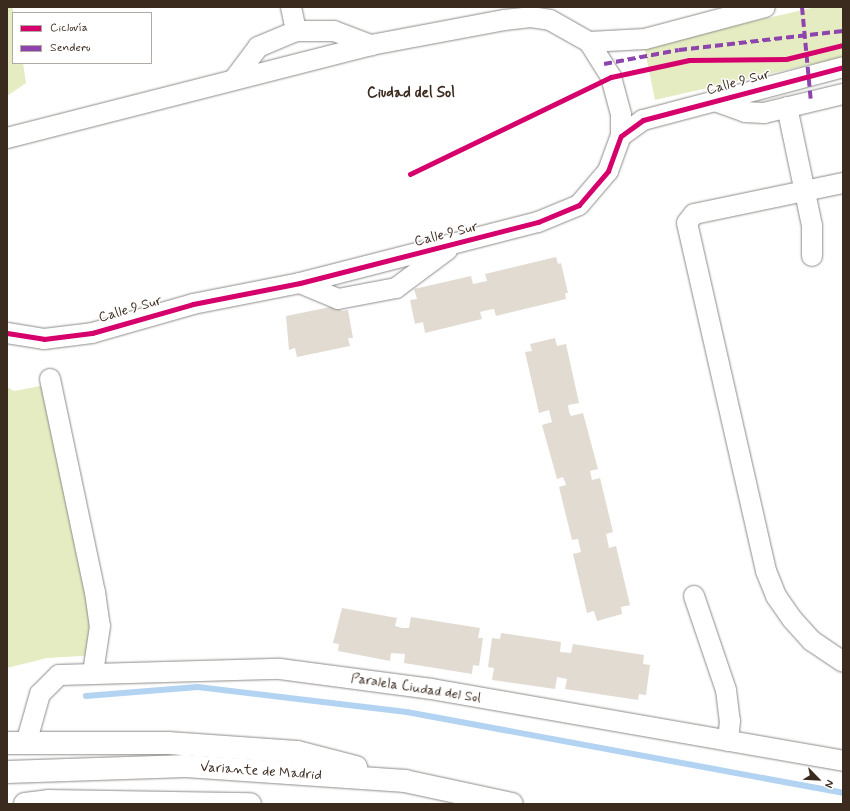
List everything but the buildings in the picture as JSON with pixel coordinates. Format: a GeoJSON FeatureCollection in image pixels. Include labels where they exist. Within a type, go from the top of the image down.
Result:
{"type":"FeatureCollection","features":[{"type":"Feature","properties":{"kind":"main road"},"geometry":{"type":"LineString","coordinates":[[17,742],[168,743],[297,752],[405,780]]}},
{"type":"Feature","properties":{"kind":"main road","name":"Variante de Madrid"},"geometry":{"type":"LineString","coordinates":[[7,772],[186,766],[405,780],[512,804]]}},
{"type":"Feature","properties":{"kind":"main road"},"geometry":{"type":"LineString","coordinates":[[25,804],[48,800],[250,804]]}},
{"type":"Feature","properties":{"kind":"street"},"geometry":{"type":"LineString","coordinates":[[291,7],[296,31]]}},
{"type":"Feature","properties":{"kind":"street"},"geometry":{"type":"LineString","coordinates":[[589,42],[645,39],[720,13],[765,7]]}},
{"type":"Feature","properties":{"kind":"street"},"geometry":{"type":"LineString","coordinates":[[7,138],[235,78],[371,45],[531,17],[550,20],[589,42],[611,77],[621,114],[621,136]]}},
{"type":"Feature","properties":{"kind":"street"},"geometry":{"type":"LineString","coordinates":[[235,78],[258,46],[296,31],[334,31],[371,45]]}},
{"type":"Feature","properties":{"kind":"street","name":"Calle 9 Sur"},"geometry":{"type":"LineString","coordinates":[[7,333],[44,339],[92,333],[193,304],[300,283],[538,222],[579,205],[608,171],[621,136],[643,120],[718,102],[843,67]]}},
{"type":"Feature","properties":{"kind":"street"},"geometry":{"type":"LineString","coordinates":[[718,102],[745,112],[764,113],[843,94]]}},
{"type":"Feature","properties":{"kind":"street"},"geometry":{"type":"LineString","coordinates":[[788,107],[812,226],[812,256]]}},
{"type":"Feature","properties":{"kind":"street"},"geometry":{"type":"LineString","coordinates":[[843,183],[694,214],[687,223],[766,571],[776,596],[792,619],[812,641],[843,662]]}},
{"type":"Feature","properties":{"kind":"street"},"geometry":{"type":"LineString","coordinates":[[300,283],[338,299],[396,288],[453,245]]}},
{"type":"Feature","properties":{"kind":"street"},"geometry":{"type":"LineString","coordinates":[[50,378],[96,592],[100,626],[93,673]]}},
{"type":"Feature","properties":{"kind":"street"},"geometry":{"type":"LineString","coordinates":[[694,596],[726,690],[730,721],[728,741]]}},
{"type":"Feature","properties":{"kind":"street","name":"Paralela Ciudad del Sol"},"geometry":{"type":"LineString","coordinates":[[17,742],[40,694],[48,683],[58,675],[280,669],[432,689],[843,761]]}},
{"type":"Feature","properties":{"kind":"green space"},"geometry":{"type":"Polygon","coordinates":[[[7,7],[12,7],[14,12],[12,12],[12,64],[23,64],[26,83],[7,96],[7,7]]]}},
{"type":"Feature","properties":{"kind":"green space"},"geometry":{"type":"Polygon","coordinates":[[[816,7],[843,7],[843,57],[655,100],[644,46],[816,7]]]}},
{"type":"Feature","properties":{"kind":"green space"},"geometry":{"type":"Polygon","coordinates":[[[51,384],[97,655],[47,658],[7,668],[7,387],[14,391],[51,384]]]}},
{"type":"Feature","properties":{"kind":"waterway"},"geometry":{"type":"LineString","coordinates":[[86,696],[198,687],[407,712],[843,793]]}},
{"type":"Feature","properties":{"kind":"marked path"},"geometry":{"type":"LineString","coordinates":[[802,7],[811,103]]}},
{"type":"Feature","properties":{"kind":"marked path"},"geometry":{"type":"LineString","coordinates":[[604,64],[679,50],[843,31]]}},
{"type":"Feature","properties":{"kind":"cycle path"},"geometry":{"type":"LineString","coordinates":[[410,174],[611,77],[689,60],[786,59],[843,45]]}},
{"type":"Feature","properties":{"kind":"cycle path"},"geometry":{"type":"LineString","coordinates":[[7,333],[44,339],[92,333],[193,304],[300,283],[538,222],[579,205],[608,171],[621,136],[643,120],[843,67]]}},
{"type":"Feature","properties":{"kind":"district","name":"Ciudad del Sol"},"geometry":{"type":"Point","coordinates":[411,94]}}]}
